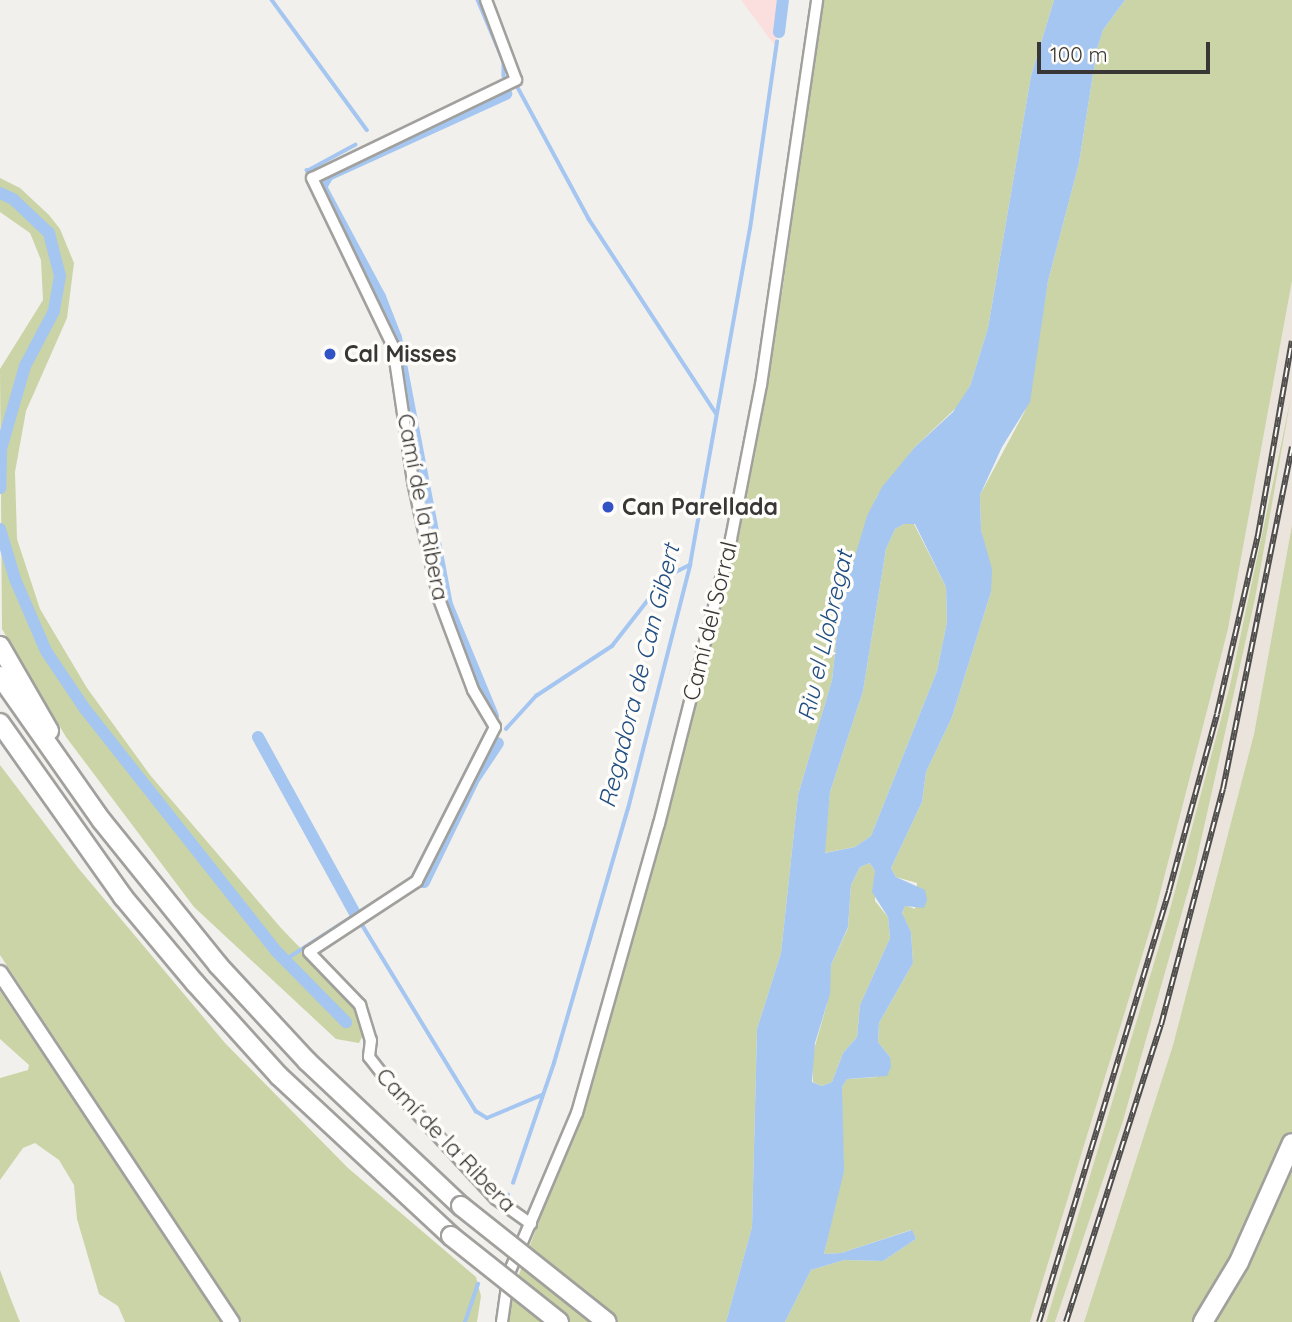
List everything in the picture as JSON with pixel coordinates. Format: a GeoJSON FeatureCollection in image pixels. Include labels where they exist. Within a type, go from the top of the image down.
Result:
{"type":"FeatureCollection","features":[{"type":"Feature","properties":{"kind":"highway"},"geometry":{"type":"LineString","coordinates":[[0,646],[102,821]]}},
{"type":"Feature","properties":{"kind":"highway"},"geometry":{"type":"LineString","coordinates":[[0,676],[102,821],[218,965],[307,1061],[461,1206],[607,1322]]}},
{"type":"Feature","properties":{"kind":"highway"},"geometry":{"type":"LineString","coordinates":[[0,723],[123,897],[195,983],[279,1076],[451,1236],[559,1322]]}},
{"type":"Feature","properties":{"kind":"highway"},"geometry":{"type":"LineString","coordinates":[[0,735],[21,754]]}},
{"type":"Feature","properties":{"kind":"highway"},"geometry":{"type":"LineString","coordinates":[[1203,1322],[1239,1262],[1292,1143]]}},
{"type":"Feature","properties":{"kind":"main road"},"geometry":{"type":"LineString","coordinates":[[0,973],[232,1322]]}},
{"type":"Feature","properties":{"kind":"street","name":"Camí de la Ribera"},"geometry":{"type":"LineString","coordinates":[[486,0],[516,80],[312,178],[393,346],[414,482],[439,599],[473,690],[495,727],[417,881],[309,952],[360,1005],[371,1040],[369,1057],[388,1083],[496,1199],[531,1224],[509,1273],[502,1322]]}},
{"type":"Feature","properties":{"kind":"street","name":"Camí del Sorral"},"geometry":{"type":"LineString","coordinates":[[531,1224],[584,1086],[659,824],[732,539],[774,302],[817,0]]}},
{"type":"Feature","properties":{"kind":"shaded area"},"geometry":{"type":"Polygon","coordinates":[[[741,0],[785,0],[775,46],[741,0]]]}},
{"type":"Feature","properties":{"kind":"shaded area"},"geometry":{"type":"Polygon","coordinates":[[[1292,281],[1292,525],[1254,734],[1173,1045],[1084,1322],[1055,1322],[1123,1121],[1196,863],[1255,599],[1286,418],[1230,685],[1169,913],[1046,1322],[1030,1322],[1154,917],[1228,629],[1292,281]]]}},
{"type":"Feature","properties":{"kind":"green space"},"geometry":{"type":"Polygon","coordinates":[[[823,0],[1054,0],[1031,76],[988,328],[970,386],[960,404],[915,447],[877,496],[840,607],[832,680],[798,795],[781,953],[757,1029],[752,1227],[726,1322],[507,1322],[511,1310],[507,1307],[594,1073],[676,781],[743,512],[782,293],[823,0]]]}},
{"type":"Feature","properties":{"kind":"green space"},"geometry":{"type":"Polygon","coordinates":[[[1125,0],[1292,0],[1292,281],[1228,629],[1154,917],[1030,1322],[785,1322],[811,1270],[844,1260],[883,1261],[916,1239],[911,1230],[841,1253],[824,1254],[836,1201],[842,1087],[847,1079],[877,1077],[890,1057],[878,1042],[879,1023],[913,963],[911,932],[902,914],[905,905],[915,909],[917,883],[896,877],[891,868],[922,802],[926,772],[952,717],[991,592],[981,530],[980,495],[1025,411],[1048,281],[1079,163],[1097,49],[1103,30],[1125,0]]]}},
{"type":"Feature","properties":{"kind":"green space"},"geometry":{"type":"Polygon","coordinates":[[[0,178],[20,188],[49,215],[60,229],[74,263],[67,318],[26,411],[15,472],[17,539],[40,609],[87,688],[150,775],[281,928],[357,1007],[364,1033],[359,1043],[336,1039],[194,907],[66,737],[2,629],[0,369],[43,300],[41,260],[30,233],[0,212],[0,178]]]}},
{"type":"Feature","properties":{"kind":"green space"},"geometry":{"type":"Polygon","coordinates":[[[1291,397],[1255,599],[1196,863],[1123,1121],[1055,1322],[1046,1322],[1169,913],[1230,685],[1291,397]]]}},
{"type":"Feature","properties":{"kind":"green space"},"geometry":{"type":"Polygon","coordinates":[[[904,524],[914,524],[946,587],[947,622],[937,671],[871,836],[855,847],[824,853],[830,792],[863,691],[886,549],[895,529],[904,524]]]}},
{"type":"Feature","properties":{"kind":"green space"},"geometry":{"type":"Polygon","coordinates":[[[1292,525],[1292,1322],[1084,1322],[1173,1045],[1254,734],[1292,525]]]}},
{"type":"Feature","properties":{"kind":"green space"},"geometry":{"type":"Polygon","coordinates":[[[0,765],[79,869],[225,1043],[348,1168],[476,1277],[481,1296],[477,1322],[242,1322],[0,955],[0,765]]]}},
{"type":"Feature","properties":{"kind":"green space"},"geometry":{"type":"Polygon","coordinates":[[[870,863],[875,871],[875,901],[888,917],[890,938],[860,1005],[857,1037],[843,1053],[832,1082],[822,1086],[813,1082],[813,1053],[827,1004],[831,965],[848,928],[851,885],[860,867],[870,863]]]}},
{"type":"Feature","properties":{"kind":"green space"},"geometry":{"type":"Polygon","coordinates":[[[0,991],[221,1322],[125,1322],[118,1306],[99,1294],[77,1219],[74,1185],[59,1160],[35,1143],[23,1148],[0,1180],[0,1078],[28,1070],[29,1065],[0,1039],[0,991]]]}},
{"type":"Feature","properties":{"kind":"green space"},"geometry":{"type":"Polygon","coordinates":[[[0,1270],[10,1297],[20,1322],[0,1322],[0,1270]]]}},
{"type":"Feature","properties":{"kind":"water"},"geometry":{"type":"Polygon","coordinates":[[[1054,0],[1125,0],[1103,30],[1097,49],[1079,163],[1048,281],[1030,402],[1002,447],[980,495],[981,530],[992,569],[991,592],[952,717],[926,772],[922,802],[891,868],[896,877],[925,890],[927,900],[924,908],[905,906],[902,913],[911,932],[913,963],[879,1023],[878,1042],[890,1057],[891,1067],[887,1076],[847,1079],[842,1087],[844,1171],[824,1254],[841,1253],[912,1230],[916,1239],[883,1261],[844,1260],[811,1270],[785,1322],[726,1322],[752,1227],[757,1029],[781,953],[798,795],[832,680],[840,607],[867,516],[882,487],[915,447],[953,412],[970,386],[988,328],[1031,76],[1054,0]],[[904,524],[895,529],[886,549],[863,691],[830,792],[825,853],[855,847],[871,836],[937,671],[947,622],[946,587],[915,524],[904,524]],[[870,863],[860,867],[851,885],[848,927],[831,965],[830,994],[815,1043],[812,1082],[822,1086],[832,1082],[843,1053],[857,1037],[860,1005],[890,938],[888,917],[872,892],[875,871],[870,863]]]}},
{"type":"Feature","properties":{"kind":"waterway"},"geometry":{"type":"LineString","coordinates":[[272,0],[367,130]]}},
{"type":"Feature","properties":{"kind":"waterway"},"geometry":{"type":"LineString","coordinates":[[478,0],[504,62],[504,76]]}},
{"type":"Feature","properties":{"kind":"waterway","name":"Regadora de Can Gibert"},"geometry":{"type":"LineString","coordinates":[[779,32],[783,0]]}},
{"type":"Feature","properties":{"kind":"waterway","name":"Regadora de Can Gibert"},"geometry":{"type":"LineString","coordinates":[[513,1183],[554,1063],[628,809],[690,565],[750,229],[777,42]]}},
{"type":"Feature","properties":{"kind":"waterway"},"geometry":{"type":"LineString","coordinates":[[515,82],[589,219],[716,413]]}},
{"type":"Feature","properties":{"kind":"waterway"},"geometry":{"type":"LineString","coordinates":[[493,716],[447,605],[396,338],[380,297],[321,187],[328,175],[506,94]]}},
{"type":"Feature","properties":{"kind":"waterway"},"geometry":{"type":"LineString","coordinates":[[312,178],[307,171],[355,145]]}},
{"type":"Feature","properties":{"kind":"waterway"},"geometry":{"type":"LineString","coordinates":[[0,193],[13,199],[49,233],[60,276],[54,311],[25,366],[1,449],[0,488]]}},
{"type":"Feature","properties":{"kind":"waterway"},"geometry":{"type":"LineString","coordinates":[[0,529],[15,579],[46,651],[85,709],[276,951],[346,1022]]}},
{"type":"Feature","properties":{"kind":"waterway"},"geometry":{"type":"LineString","coordinates":[[506,729],[536,696],[612,646],[666,577],[690,565]]}},
{"type":"Feature","properties":{"kind":"waterway"},"geometry":{"type":"LineString","coordinates":[[285,960],[412,878],[485,735]]}},
{"type":"Feature","properties":{"kind":"waterway"},"geometry":{"type":"LineString","coordinates":[[258,737],[356,915]]}},
{"type":"Feature","properties":{"kind":"waterway"},"geometry":{"type":"LineString","coordinates":[[424,882],[474,779],[498,743]]}},
{"type":"Feature","properties":{"kind":"waterway"},"geometry":{"type":"LineString","coordinates":[[360,921],[476,1111],[487,1118],[542,1095]]}},
{"type":"Feature","properties":{"kind":"waterway","name":"Regadora de Can Gibert"},"geometry":{"type":"LineString","coordinates":[[465,1322],[478,1284]]}},
{"type":"Feature","properties":{"kind":"railway"},"geometry":{"type":"LineString","coordinates":[[1039,1322],[1169,891],[1217,714],[1258,535],[1292,341]]}},
{"type":"Feature","properties":{"kind":"railway"},"geometry":{"type":"LineString","coordinates":[[1066,1322],[1161,1025],[1223,789],[1292,447]]}},
{"type":"Feature","properties":{"kind":"place","name":"Cal Misses"},"geometry":{"type":"Point","coordinates":[330,354]}},
{"type":"Feature","properties":{"kind":"place","name":"Can Parellada"},"geometry":{"type":"Point","coordinates":[608,507]}},
{"type":"Feature","properties":{"kind":"water label","name":"Riu el Llobregat"},"geometry":{"type":"Point","coordinates":[825,636]}}]}
